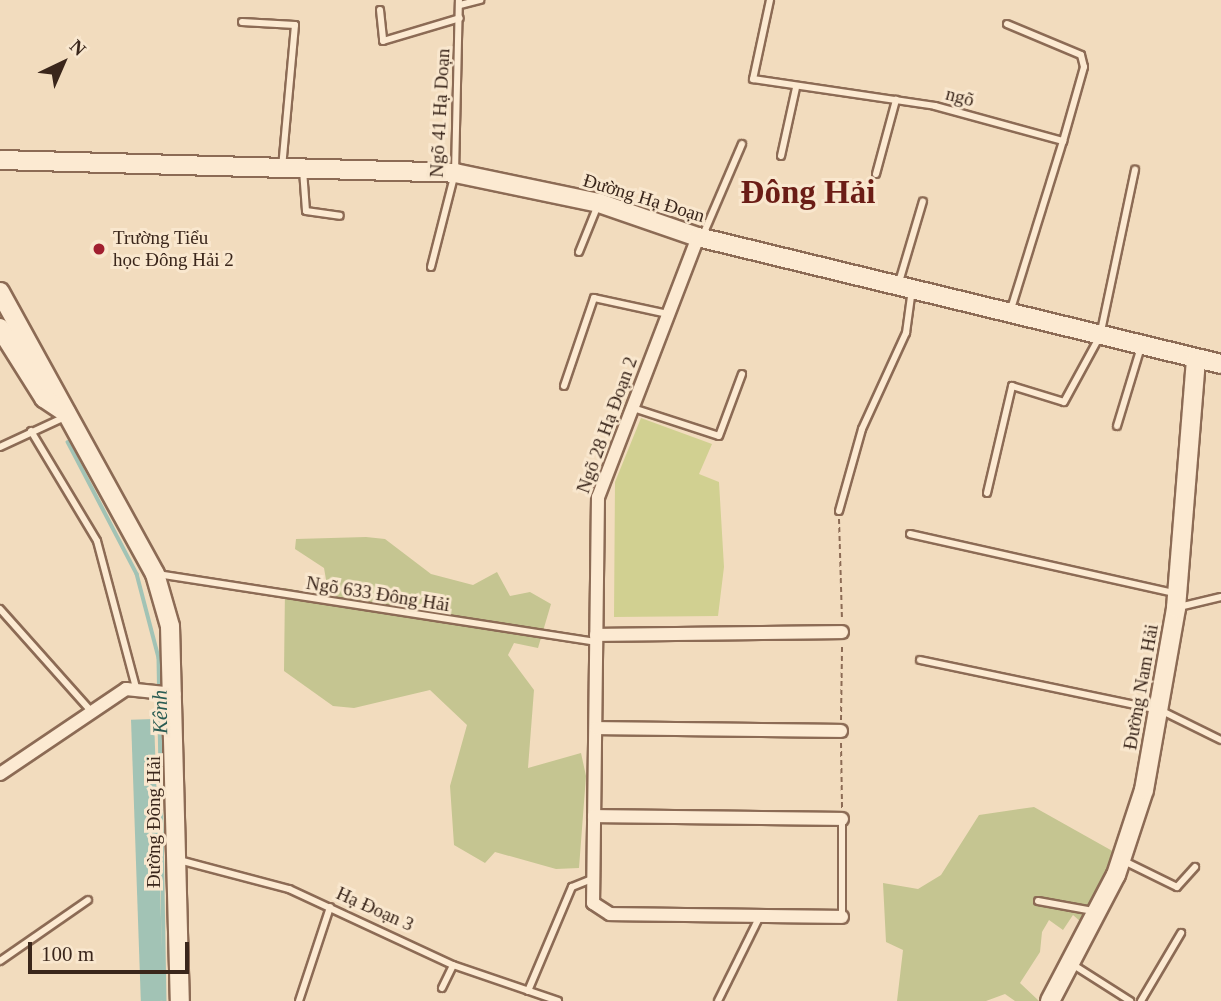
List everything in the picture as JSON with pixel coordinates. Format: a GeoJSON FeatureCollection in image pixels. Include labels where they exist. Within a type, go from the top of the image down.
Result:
{"type":"FeatureCollection","features":[{"type":"Feature","properties":{"kind":"main road","name":"Đường Hạ Đoạn"},"geometry":{"type":"LineString","coordinates":[[0,160],[455,173],[599,203],[698,237],[1011,309],[1141,347],[1196,361],[1221,364]]}},
{"type":"Feature","properties":{"kind":"main road","name":"Đường Đông Hải"},"geometry":{"type":"LineString","coordinates":[[0,292],[155,574],[170,626],[174,858],[182,1000]]}},
{"type":"Feature","properties":{"kind":"main road","name":"Đường Đông Hải"},"geometry":{"type":"LineString","coordinates":[[0,328],[44,398],[69,415]]}},
{"type":"Feature","properties":{"kind":"main road","name":"Đường Nam Hải"},"geometry":{"type":"LineString","coordinates":[[1050,1001],[1099,912],[1122,860],[1160,710],[1177,601],[1196,361]]}},
{"type":"Feature","properties":{"kind":"street","name":"Ngõ 28 Hạ Đoạn 2"},"geometry":{"type":"LineString","coordinates":[[592,879],[598,497],[698,237]]}},
{"type":"Feature","properties":{"kind":"street"},"geometry":{"type":"LineString","coordinates":[[596,639],[842,632]]}},
{"type":"Feature","properties":{"kind":"street"},"geometry":{"type":"LineString","coordinates":[[0,774],[89,709],[136,688],[171,693]]}},
{"type":"Feature","properties":{"kind":"street"},"geometry":{"type":"LineString","coordinates":[[596,729],[841,731]]}},
{"type":"Feature","properties":{"kind":"street"},"geometry":{"type":"LineString","coordinates":[[594,816],[842,819]]}},
{"type":"Feature","properties":{"kind":"street"},"geometry":{"type":"LineString","coordinates":[[592,879],[593,903],[610,915],[842,917]]}},
{"type":"Feature","properties":{"kind":"lane"},"geometry":{"type":"LineString","coordinates":[[459,3],[480,0]]}},
{"type":"Feature","properties":{"kind":"lane","name":"ngõ"},"geometry":{"type":"LineString","coordinates":[[770,0],[753,79],[796,88],[897,100],[1063,141]]}},
{"type":"Feature","properties":{"kind":"lane","name":"Ngõ 41 Hạ Doạn"},"geometry":{"type":"LineString","coordinates":[[431,267],[455,173],[459,3]]}},
{"type":"Feature","properties":{"kind":"lane"},"geometry":{"type":"LineString","coordinates":[[380,10],[383,41],[460,18]]}},
{"type":"Feature","properties":{"kind":"lane"},"geometry":{"type":"LineString","coordinates":[[242,22],[295,25],[281,169]]}},
{"type":"Feature","properties":{"kind":"lane"},"geometry":{"type":"LineString","coordinates":[[1007,24],[1081,55],[1084,67],[1011,309]]}},
{"type":"Feature","properties":{"kind":"lane"},"geometry":{"type":"LineString","coordinates":[[781,156],[796,88]]}},
{"type":"Feature","properties":{"kind":"lane"},"geometry":{"type":"LineString","coordinates":[[876,174],[897,100]]}},
{"type":"Feature","properties":{"kind":"lane"},"geometry":{"type":"LineString","coordinates":[[698,237],[712,222],[742,144]]}},
{"type":"Feature","properties":{"kind":"lane"},"geometry":{"type":"LineString","coordinates":[[303,169],[306,211],[340,216]]}},
{"type":"Feature","properties":{"kind":"lane"},"geometry":{"type":"LineString","coordinates":[[987,493],[1012,386],[1065,401],[1100,336],[1135,170]]}},
{"type":"Feature","properties":{"kind":"lane"},"geometry":{"type":"LineString","coordinates":[[839,511],[862,429],[906,333],[905,286],[923,201]]}},
{"type":"Feature","properties":{"kind":"lane"},"geometry":{"type":"LineString","coordinates":[[579,252],[599,203]]}},
{"type":"Feature","properties":{"kind":"lane"},"geometry":{"type":"LineString","coordinates":[[564,386],[594,298],[669,315]]}},
{"type":"Feature","properties":{"kind":"lane"},"geometry":{"type":"LineString","coordinates":[[1117,426],[1141,347]]}},
{"type":"Feature","properties":{"kind":"lane"},"geometry":{"type":"LineString","coordinates":[[633,408],[719,436],[741,374]]}},
{"type":"Feature","properties":{"kind":"lane"},"geometry":{"type":"LineString","coordinates":[[0,447],[69,415]]}},
{"type":"Feature","properties":{"kind":"lane"},"geometry":{"type":"LineString","coordinates":[[31,431],[97,541],[136,688]]}},
{"type":"Feature","properties":{"kind":"lane"},"geometry":{"type":"LineString","coordinates":[[910,534],[1177,601],[1221,597]]}},
{"type":"Feature","properties":{"kind":"lane","name":"Ngõ 633 Đông Hải"},"geometry":{"type":"LineString","coordinates":[[155,574],[596,639]]}},
{"type":"Feature","properties":{"kind":"lane"},"geometry":{"type":"LineString","coordinates":[[0,609],[89,709]]}},
{"type":"Feature","properties":{"kind":"lane"},"geometry":{"type":"LineString","coordinates":[[919,660],[1160,710],[1221,740]]}},
{"type":"Feature","properties":{"kind":"lane"},"geometry":{"type":"LineString","coordinates":[[842,819],[842,917]]}},
{"type":"Feature","properties":{"kind":"lane","name":"Hạ Đoạn 3"},"geometry":{"type":"LineString","coordinates":[[174,858],[330,907],[453,965],[558,1001]]}},
{"type":"Feature","properties":{"kind":"lane"},"geometry":{"type":"LineString","coordinates":[[1122,860],[1177,887],[1195,867]]}},
{"type":"Feature","properties":{"kind":"lane"},"geometry":{"type":"LineString","coordinates":[[528,991],[572,887],[592,879]]}},
{"type":"Feature","properties":{"kind":"lane"},"geometry":{"type":"LineString","coordinates":[[0,961],[88,900]]}},
{"type":"Feature","properties":{"kind":"lane"},"geometry":{"type":"LineString","coordinates":[[1038,901],[1099,912]]}},
{"type":"Feature","properties":{"kind":"lane"},"geometry":{"type":"LineString","coordinates":[[299,1001],[330,907]]}},
{"type":"Feature","properties":{"kind":"lane"},"geometry":{"type":"LineString","coordinates":[[718,1001],[759,918]]}},
{"type":"Feature","properties":{"kind":"lane"},"geometry":{"type":"LineString","coordinates":[[1141,1001],[1181,933]]}},
{"type":"Feature","properties":{"kind":"lane"},"geometry":{"type":"LineString","coordinates":[[1072,964],[1129,1001]]}},
{"type":"Feature","properties":{"kind":"lane"},"geometry":{"type":"LineString","coordinates":[[442,988],[453,965]]}},
{"type":"Feature","properties":{"kind":"path"},"geometry":{"type":"LineString","coordinates":[[839,511],[842,819]]}},
{"type":"Feature","properties":{"kind":"shaded area"},"geometry":{"type":"Polygon","coordinates":[[[641,418],[712,444],[699,474],[719,482],[724,567],[718,616],[614,617],[615,482],[641,418]]]}},
{"type":"Feature","properties":{"kind":"shaded area"},"geometry":{"type":"Polygon","coordinates":[[[154,719],[164,1001],[141,1001],[131,720],[154,719]]]}},
{"type":"Feature","properties":{"kind":"green space"},"geometry":{"type":"Polygon","coordinates":[[[296,539],[385,539],[431,574],[473,585],[497,572],[510,596],[530,592],[551,604],[538,648],[514,643],[508,655],[534,690],[528,768],[581,753],[586,776],[579,868],[556,869],[495,852],[485,863],[454,845],[450,786],[467,725],[430,690],[354,708],[333,706],[284,671],[285,588],[329,597],[324,568],[295,549],[296,539]]]}},
{"type":"Feature","properties":{"kind":"green space"},"geometry":{"type":"Polygon","coordinates":[[[1034,807],[1116,853],[1081,922],[1073,915],[1063,930],[1049,920],[1042,932],[1040,952],[1020,983],[1039,1001],[1015,1001],[1005,994],[986,1001],[897,1001],[903,950],[886,942],[883,883],[918,889],[941,875],[979,815],[1034,807]]]}},
{"type":"Feature","properties":{"kind":"waterway","name":"Kênh"},"geometry":{"type":"LineString","coordinates":[[68,442],[137,574],[159,658],[165,1001]]}},
{"type":"Feature","properties":{"kind":"place","name":"Trường Tiểu học Đông Hải 2"},"geometry":{"type":"Point","coordinates":[99,249]}},
{"type":"Feature","properties":{"kind":"district","name":"Đông Hải"},"geometry":{"type":"Point","coordinates":[808,193]}}]}
